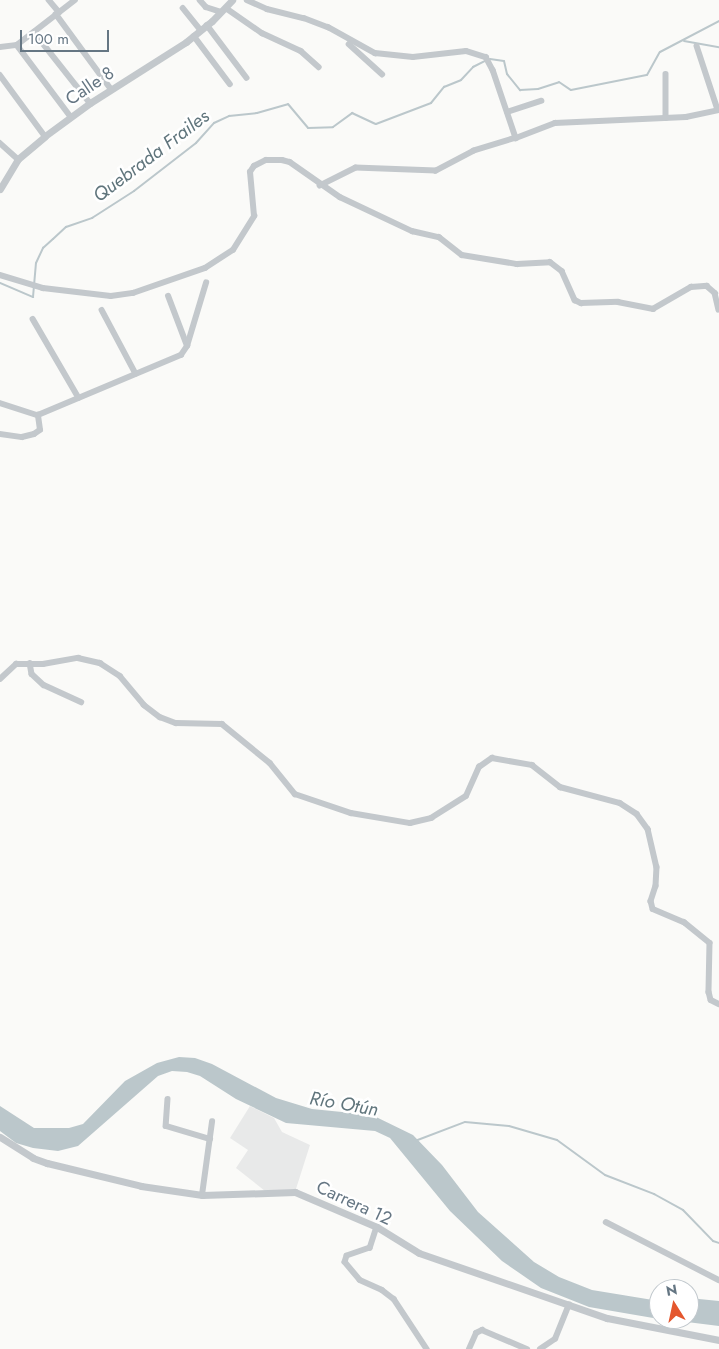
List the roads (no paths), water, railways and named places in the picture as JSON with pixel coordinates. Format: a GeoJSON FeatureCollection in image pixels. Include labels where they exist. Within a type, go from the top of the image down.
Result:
{"type":"FeatureCollection","features":[{"type":"Feature","properties":{"kind":"street"},"geometry":{"type":"LineString","coordinates":[[48,0],[111,89]]}},
{"type":"Feature","properties":{"kind":"street"},"geometry":{"type":"LineString","coordinates":[[0,47],[17,45],[75,0]]}},
{"type":"Feature","properties":{"kind":"street"},"geometry":{"type":"LineString","coordinates":[[200,0],[206,7],[224,10],[262,34],[301,51],[319,67]]}},
{"type":"Feature","properties":{"kind":"street","name":"Calle 8"},"geometry":{"type":"LineString","coordinates":[[0,189],[18,159],[46,136],[90,103],[194,36],[224,10],[232,0]]}},
{"type":"Feature","properties":{"kind":"street"},"geometry":{"type":"LineString","coordinates":[[247,0],[267,9],[304,18],[375,53],[414,57],[466,51],[488,58],[516,138]]}},
{"type":"Feature","properties":{"kind":"street"},"geometry":{"type":"LineString","coordinates":[[183,8],[204,28],[247,78]]}},
{"type":"Feature","properties":{"kind":"street"},"geometry":{"type":"LineString","coordinates":[[34,32],[90,103]]}},
{"type":"Feature","properties":{"kind":"street"},"geometry":{"type":"LineString","coordinates":[[340,35],[382,74]]}},
{"type":"Feature","properties":{"kind":"street"},"geometry":{"type":"LineString","coordinates":[[194,36],[230,84]]}},
{"type":"Feature","properties":{"kind":"street"},"geometry":{"type":"LineString","coordinates":[[17,45],[71,117]]}},
{"type":"Feature","properties":{"kind":"street"},"geometry":{"type":"LineString","coordinates":[[320,186],[356,168],[436,170],[474,151],[555,123],[666,118],[719,110],[697,46]]}},
{"type":"Feature","properties":{"kind":"street"},"geometry":{"type":"LineString","coordinates":[[666,74],[666,118]]}},
{"type":"Feature","properties":{"kind":"street"},"geometry":{"type":"LineString","coordinates":[[0,75],[46,136]]}},
{"type":"Feature","properties":{"kind":"street"},"geometry":{"type":"LineString","coordinates":[[507,112],[541,101]]}},
{"type":"Feature","properties":{"kind":"street"},"geometry":{"type":"LineString","coordinates":[[0,143],[18,159]]}},
{"type":"Feature","properties":{"kind":"street"},"geometry":{"type":"LineString","coordinates":[[0,275],[43,288],[96,296],[118,295],[204,268],[233,250],[254,216],[250,172],[259,162],[290,162],[320,186],[412,231],[439,236],[462,255],[517,264],[550,262],[562,271],[575,300],[581,303],[618,302],[653,309],[698,286],[711,288],[719,310]]}},
{"type":"Feature","properties":{"kind":"street"},"geometry":{"type":"LineString","coordinates":[[0,403],[38,415],[181,355],[187,346],[206,283]]}},
{"type":"Feature","properties":{"kind":"street"},"geometry":{"type":"LineString","coordinates":[[168,296],[187,346]]}},
{"type":"Feature","properties":{"kind":"street"},"geometry":{"type":"LineString","coordinates":[[102,310],[136,374]]}},
{"type":"Feature","properties":{"kind":"street"},"geometry":{"type":"LineString","coordinates":[[33,319],[79,398]]}},
{"type":"Feature","properties":{"kind":"street"},"geometry":{"type":"LineString","coordinates":[[0,434],[22,437],[34,434],[40,430],[38,415]]}},
{"type":"Feature","properties":{"kind":"street"},"geometry":{"type":"LineString","coordinates":[[0,679],[16,664],[43,664],[78,658],[100,663],[120,676],[144,705],[160,717],[176,723],[222,724],[270,763],[295,794],[351,813],[410,823],[431,818],[466,796],[479,767],[492,758],[532,765],[560,787],[620,803],[637,814],[648,829],[657,867],[656,886],[651,901],[653,910],[684,922],[710,943],[709,992],[711,1000],[719,1004]]}},
{"type":"Feature","properties":{"kind":"street"},"geometry":{"type":"LineString","coordinates":[[30,663],[32,674],[44,685],[81,702]]}},
{"type":"Feature","properties":{"kind":"street"},"geometry":{"type":"LineString","coordinates":[[168,1099],[165,1124],[210,1139]]}},
{"type":"Feature","properties":{"kind":"street"},"geometry":{"type":"LineString","coordinates":[[202,1195],[212,1122]]}},
{"type":"Feature","properties":{"kind":"street","name":"Carrera 12"},"geometry":{"type":"LineString","coordinates":[[0,1137],[32,1158],[141,1186],[202,1195],[295,1192],[377,1227],[419,1252],[569,1305],[607,1318],[719,1340]]}},
{"type":"Feature","properties":{"kind":"street"},"geometry":{"type":"LineString","coordinates":[[606,1222],[719,1280]]}},
{"type":"Feature","properties":{"kind":"street"},"geometry":{"type":"LineString","coordinates":[[377,1227],[370,1248],[347,1256],[345,1262],[360,1280],[394,1299],[427,1348],[433,1349]]}},
{"type":"Feature","properties":{"kind":"street"},"geometry":{"type":"LineString","coordinates":[[540,1349],[555,1339],[569,1305]]}},
{"type":"Feature","properties":{"kind":"street"},"geometry":{"type":"LineString","coordinates":[[469,1349],[476,1333],[482,1330],[527,1349]]}},
{"type":"Feature","properties":{"kind":"waterway","name":"Quebrada Frailes"},"geometry":{"type":"LineString","coordinates":[[490,59],[504,61],[507,74],[520,90],[538,89],[559,82],[571,90],[647,75],[660,52],[719,21]]}},
{"type":"Feature","properties":{"kind":"waterway","name":"Quebrada Frailes"},"geometry":{"type":"LineString","coordinates":[[684,41],[719,47]]}},
{"type":"Feature","properties":{"kind":"waterway","name":"Quebrada Frailes"},"geometry":{"type":"LineString","coordinates":[[0,283],[33,297],[36,263],[43,248],[66,227],[92,218],[134,191],[196,143],[214,123],[229,116],[257,113],[288,104],[308,128],[333,127],[352,113],[376,124],[431,103],[444,87],[461,80],[473,67],[485,61]]}},
{"type":"Feature","properties":{"kind":"waterway"},"geometry":{"type":"LineString","coordinates":[[415,1141],[465,1122],[509,1126],[557,1140],[605,1175],[654,1194],[683,1210],[713,1241],[719,1243]]}},
{"type":"Feature","properties":{"kind":"water label","name":"Río Otún"},"geometry":{"type":"Point","coordinates":[344,1104]}}]}
